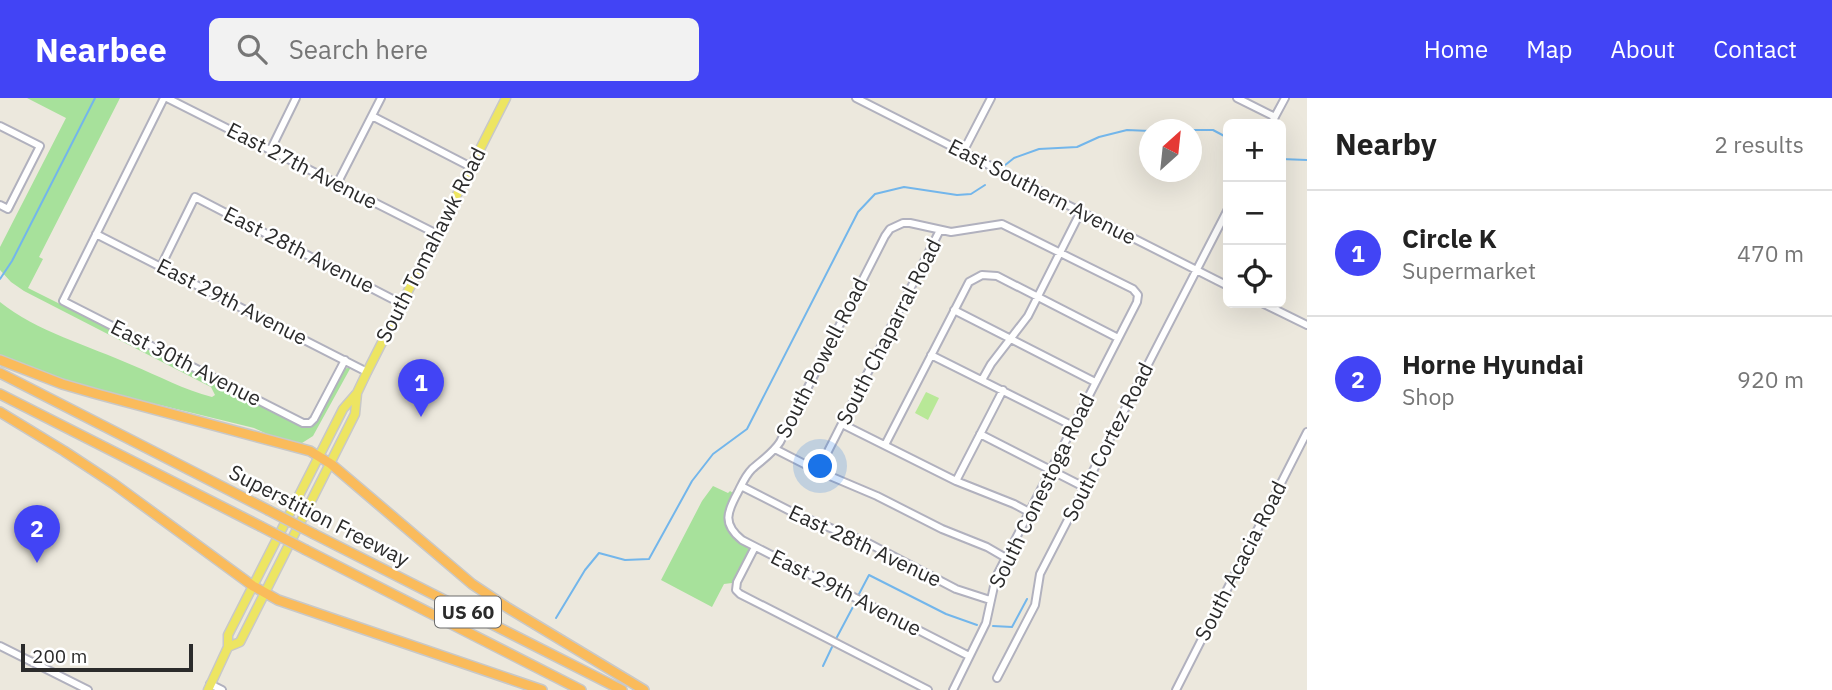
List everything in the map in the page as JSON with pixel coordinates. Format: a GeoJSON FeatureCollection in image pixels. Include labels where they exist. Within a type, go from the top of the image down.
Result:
{"type":"FeatureCollection","features":[{"type":"Feature","properties":{"kind":"highway"},"geometry":{"type":"LineString","coordinates":[[0,360],[62,384],[310,451],[331,464],[472,584],[644,690]]}},
{"type":"Feature","properties":{"kind":"highway","name":"Superstition Freeway"},"geometry":{"type":"LineString","coordinates":[[0,373],[622,690]]}},
{"type":"Feature","properties":{"kind":"highway","name":"Superstition Freeway"},"geometry":{"type":"LineString","coordinates":[[0,394],[581,690]]}},
{"type":"Feature","properties":{"kind":"highway"},"geometry":{"type":"LineString","coordinates":[[0,412],[64,450],[265,593],[290,604],[542,690]]}},
{"type":"Feature","properties":{"kind":"main road","name":"South Tomahawk Road"},"geometry":{"type":"LineString","coordinates":[[209,687],[228,647],[228,635],[343,409],[357,393],[505,98]]}},
{"type":"Feature","properties":{"kind":"main road","name":"South Tomahawk Road"},"geometry":{"type":"LineString","coordinates":[[228,647],[240,642],[331,464],[355,414],[357,393]]}},
{"type":"Feature","properties":{"kind":"street","name":"East 27th Avenue"},"geometry":{"type":"LineString","coordinates":[[166,98],[437,234]]}},
{"type":"Feature","properties":{"kind":"street"},"geometry":{"type":"LineString","coordinates":[[96,234],[166,98]]}},
{"type":"Feature","properties":{"kind":"street"},"geometry":{"type":"LineString","coordinates":[[270,151],[296,98]]}},
{"type":"Feature","properties":{"kind":"street"},"geometry":{"type":"LineString","coordinates":[[337,184],[381,98]]}},
{"type":"Feature","properties":{"kind":"street","name":"East Southern Avenue"},"geometry":{"type":"LineString","coordinates":[[856,98],[1223,283]]}},
{"type":"Feature","properties":{"kind":"street"},"geometry":{"type":"LineString","coordinates":[[963,152],[990,98]]}},
{"type":"Feature","properties":{"kind":"street"},"geometry":{"type":"LineString","coordinates":[[1237,98],[1270,119]]}},
{"type":"Feature","properties":{"kind":"street"},"geometry":{"type":"LineString","coordinates":[[1274,119],[1284,98]]}},
{"type":"Feature","properties":{"kind":"street"},"geometry":{"type":"LineString","coordinates":[[372,116],[471,167]]}},
{"type":"Feature","properties":{"kind":"street"},"geometry":{"type":"LineString","coordinates":[[0,126],[40,146],[8,209],[0,205]]}},
{"type":"Feature","properties":{"kind":"street","name":"East 28th Avenue"},"geometry":{"type":"LineString","coordinates":[[161,266],[195,197],[402,304]]}},
{"type":"Feature","properties":{"kind":"street"},"geometry":{"type":"LineString","coordinates":[[982,380],[990,364],[1028,316],[1081,211]]}},
{"type":"Feature","properties":{"kind":"street","name":"South Cortez Road"},"geometry":{"type":"LineString","coordinates":[[997,678],[1035,605],[1040,575],[1223,219]]}},
{"type":"Feature","properties":{"kind":"street","name":"South Powell Road"},"geometry":{"type":"LineString","coordinates":[[729,525],[730,507],[741,486],[751,470],[775,449],[890,229],[910,223],[940,230]]}},
{"type":"Feature","properties":{"kind":"street"},"geometry":{"type":"LineString","coordinates":[[940,230],[951,232],[1002,225],[1060,253]]}},
{"type":"Feature","properties":{"kind":"street","name":"South Chaparral Road"},"geometry":{"type":"LineString","coordinates":[[818,471],[940,230]]}},
{"type":"Feature","properties":{"kind":"street","name":"East 29th Avenue"},"geometry":{"type":"LineString","coordinates":[[96,234],[367,372]]}},
{"type":"Feature","properties":{"kind":"street","name":"East 30th Avenue"},"geometry":{"type":"LineString","coordinates":[[96,234],[62,301],[303,423],[310,423],[314,419],[345,360]]}},
{"type":"Feature","properties":{"kind":"street","name":"South Conestoga Road"},"geometry":{"type":"LineString","coordinates":[[953,690],[986,623],[993,585],[1137,302],[1138,295],[1133,289],[1060,253]]}},
{"type":"Feature","properties":{"kind":"street"},"geometry":{"type":"LineString","coordinates":[[886,445],[969,282],[982,275],[998,276],[1118,338]]}},
{"type":"Feature","properties":{"kind":"street"},"geometry":{"type":"LineString","coordinates":[[1272,308],[1307,325]]}},
{"type":"Feature","properties":{"kind":"street"},"geometry":{"type":"LineString","coordinates":[[954,310],[1096,382]]}},
{"type":"Feature","properties":{"kind":"street"},"geometry":{"type":"LineString","coordinates":[[931,355],[1073,426]]}},
{"type":"Feature","properties":{"kind":"street"},"geometry":{"type":"LineString","coordinates":[[956,481],[1003,390]]}},
{"type":"Feature","properties":{"kind":"street"},"geometry":{"type":"LineString","coordinates":[[842,424],[956,481],[1029,512]]}},
{"type":"Feature","properties":{"kind":"street","name":"South Acacia Road"},"geometry":{"type":"LineString","coordinates":[[1176,690],[1307,432]]}},
{"type":"Feature","properties":{"kind":"street"},"geometry":{"type":"LineString","coordinates":[[980,434],[1084,487]]}},
{"type":"Feature","properties":{"kind":"street"},"geometry":{"type":"LineString","coordinates":[[775,449],[1006,558]]}},
{"type":"Feature","properties":{"kind":"street","name":"East 28th Avenue"},"geometry":{"type":"LineString","coordinates":[[741,486],[800,516],[866,542],[956,589],[990,600]]}},
{"type":"Feature","properties":{"kind":"street","name":"East 29th Avenue"},"geometry":{"type":"LineString","coordinates":[[729,525],[733,534],[755,547],[970,656]]}},
{"type":"Feature","properties":{"kind":"street"},"geometry":{"type":"LineString","coordinates":[[755,547],[737,582],[736,590],[740,594],[928,690]]}},
{"type":"Feature","properties":{"kind":"street"},"geometry":{"type":"LineString","coordinates":[[0,646],[88,690]]}},
{"type":"Feature","properties":{"kind":"street"},"geometry":{"type":"LineString","coordinates":[[209,687],[222,690]]}},
{"type":"Feature","properties":{"kind":"green space"},"geometry":{"type":"Polygon","coordinates":[[[27,98],[120,98],[39,257],[43,259],[28,288],[306,427],[316,423],[344,369],[351,367],[313,436],[302,443],[278,439],[254,428],[126,398],[61,379],[0,356],[0,302],[63,337],[191,391],[212,397],[215,395],[211,387],[24,291],[0,270],[0,247],[66,118],[27,98]]]}},
{"type":"Feature","properties":{"kind":"green space"},"geometry":{"type":"Polygon","coordinates":[[[926,392],[939,398],[928,420],[915,413],[926,392]]]}},
{"type":"Feature","properties":{"kind":"green space"},"geometry":{"type":"Polygon","coordinates":[[[713,486],[733,493],[726,510],[725,522],[729,533],[749,549],[732,583],[724,584],[712,607],[661,580],[702,501],[713,486]]]}},
{"type":"Feature","properties":{"kind":"waterway"},"geometry":{"type":"LineString","coordinates":[[0,279],[12,261],[95,98]]}},
{"type":"Feature","properties":{"kind":"waterway"},"geometry":{"type":"LineString","coordinates":[[1004,166],[1014,158],[1039,149],[1077,147],[1099,137],[1127,130],[1139,131]]}},
{"type":"Feature","properties":{"kind":"waterway"},"geometry":{"type":"LineString","coordinates":[[1202,130],[1213,130],[1223,135]]}},
{"type":"Feature","properties":{"kind":"waterway"},"geometry":{"type":"LineString","coordinates":[[1286,159],[1307,160]]}},
{"type":"Feature","properties":{"kind":"waterway"},"geometry":{"type":"LineString","coordinates":[[556,618],[585,570],[599,553],[625,560],[649,559],[692,481],[713,454],[747,429],[858,212],[875,194],[904,187],[957,195],[971,194],[985,185]]}},
{"type":"Feature","properties":{"kind":"waterway"},"geometry":{"type":"LineString","coordinates":[[859,594],[869,575],[946,614],[977,625]]}},
{"type":"Feature","properties":{"kind":"waterway"},"geometry":{"type":"LineString","coordinates":[[993,626],[1012,627],[1027,599]]}},
{"type":"Feature","properties":{"kind":"waterway"},"geometry":{"type":"LineString","coordinates":[[837,637],[855,603]]}},
{"type":"Feature","properties":{"kind":"waterway"},"geometry":{"type":"LineString","coordinates":[[823,666],[832,647]]}},
{"type":"Feature","properties":{"kind":"place","name":"Circle K"},"geometry":{"type":"Point","coordinates":[421,417]}},
{"type":"Feature","properties":{"kind":"place","name":"Horne Hyundai"},"geometry":{"type":"Point","coordinates":[37,563]}}]}
